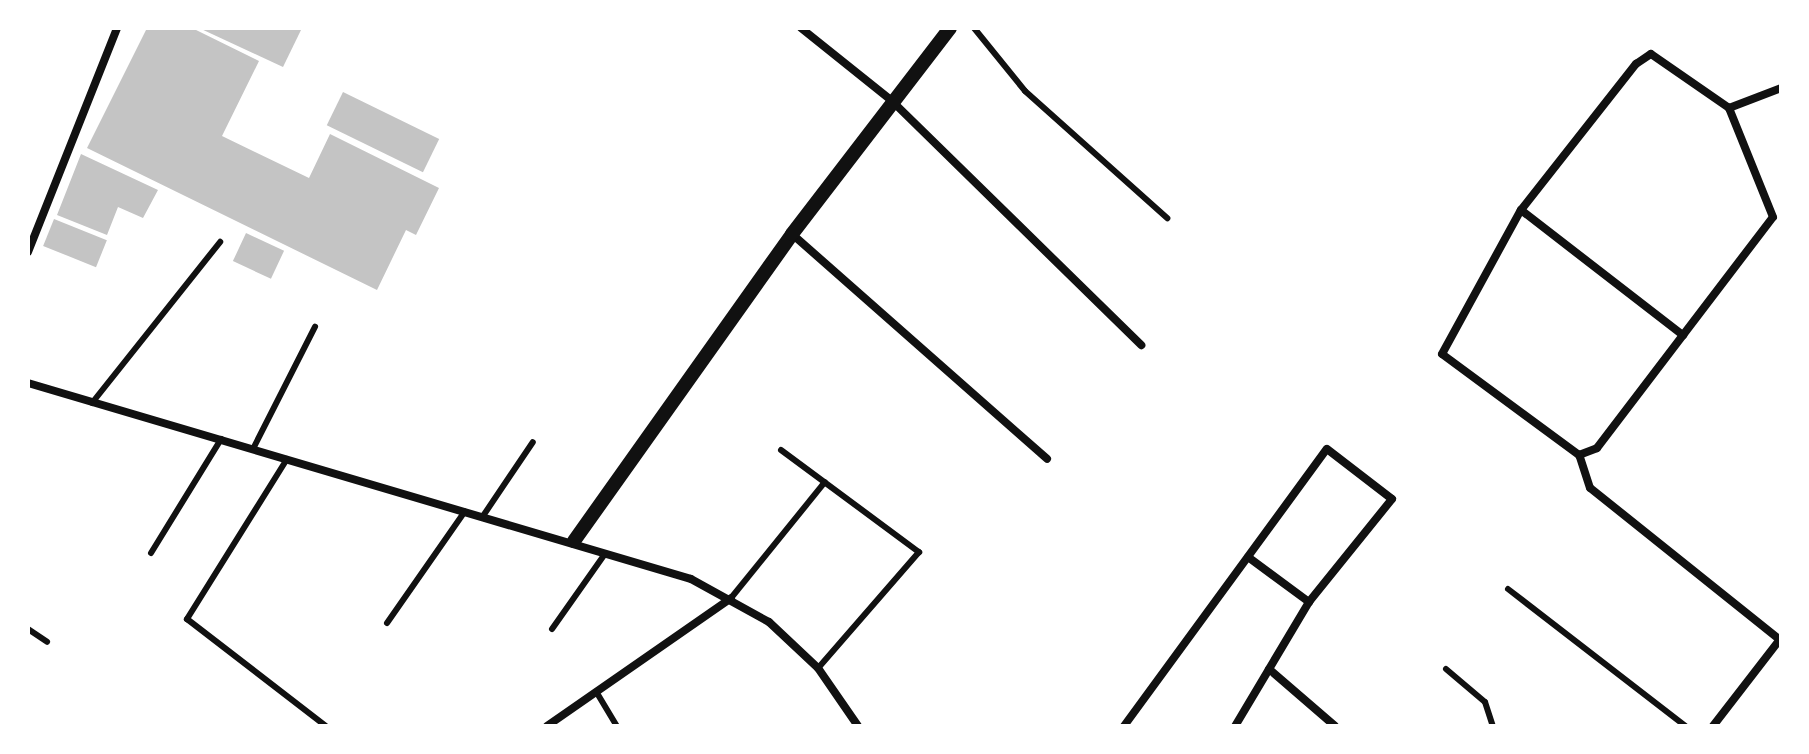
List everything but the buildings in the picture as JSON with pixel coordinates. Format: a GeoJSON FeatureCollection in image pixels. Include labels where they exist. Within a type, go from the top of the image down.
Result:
{"type":"FeatureCollection","features":[{"type":"Feature","properties":{"kind":"street"},"geometry":{"type":"LineString","coordinates":[[28,252],[117,28]]}},
{"type":"Feature","properties":{"kind":"street"},"geometry":{"type":"LineString","coordinates":[[801,28],[892,101],[1141,345]]}},
{"type":"Feature","properties":{"kind":"street"},"geometry":{"type":"LineString","coordinates":[[574,541],[792,234],[950,28]]}},
{"type":"Feature","properties":{"kind":"street"},"geometry":{"type":"LineString","coordinates":[[1579,455],[1597,448],[1773,217],[1729,108],[1651,54],[1521,210],[1442,354],[1579,455],[1590,488],[1780,639],[1713,726]]}},
{"type":"Feature","properties":{"kind":"street"},"geometry":{"type":"LineString","coordinates":[[1729,108],[1781,88]]}},
{"type":"Feature","properties":{"kind":"street"},"geometry":{"type":"LineString","coordinates":[[1521,210],[1683,335]]}},
{"type":"Feature","properties":{"kind":"street"},"geometry":{"type":"LineString","coordinates":[[792,234],[1047,459]]}},
{"type":"Feature","properties":{"kind":"street"},"geometry":{"type":"LineString","coordinates":[[28,383],[574,541],[731,598],[818,668],[858,726]]}},
{"type":"Feature","properties":{"kind":"street"},"geometry":{"type":"LineString","coordinates":[[1124,726],[1327,449],[1392,499],[1309,602],[1235,726]]}},
{"type":"Feature","properties":{"kind":"street"},"geometry":{"type":"LineString","coordinates":[[1248,557],[1309,602]]}},
{"type":"Feature","properties":{"kind":"street"},"geometry":{"type":"LineString","coordinates":[[547,726],[731,598]]}},
{"type":"Feature","properties":{"kind":"street"},"geometry":{"type":"LineString","coordinates":[[1269,669],[1335,726]]}},
{"type":"Feature","properties":{"kind":"lane"},"geometry":{"type":"LineString","coordinates":[[974,28],[1025,91],[1167,218]]}},
{"type":"Feature","properties":{"kind":"lane"},"geometry":{"type":"LineString","coordinates":[[92,403],[220,242]]}},
{"type":"Feature","properties":{"kind":"lane"},"geometry":{"type":"LineString","coordinates":[[254,447],[315,327]]}},
{"type":"Feature","properties":{"kind":"lane"},"geometry":{"type":"LineString","coordinates":[[151,553],[221,439]]}},
{"type":"Feature","properties":{"kind":"lane"},"geometry":{"type":"LineString","coordinates":[[483,516],[533,442]]}},
{"type":"Feature","properties":{"kind":"lane"},"geometry":{"type":"LineString","coordinates":[[781,450],[919,552],[818,668]]}},
{"type":"Feature","properties":{"kind":"lane"},"geometry":{"type":"LineString","coordinates":[[287,459],[187,619],[326,726]]}},
{"type":"Feature","properties":{"kind":"lane"},"geometry":{"type":"LineString","coordinates":[[731,598],[825,482]]}},
{"type":"Feature","properties":{"kind":"lane"},"geometry":{"type":"LineString","coordinates":[[387,623],[466,510]]}},
{"type":"Feature","properties":{"kind":"lane"},"geometry":{"type":"LineString","coordinates":[[552,629],[605,554]]}},
{"type":"Feature","properties":{"kind":"lane"},"geometry":{"type":"LineString","coordinates":[[1508,589],[1685,726]]}},
{"type":"Feature","properties":{"kind":"lane"},"geometry":{"type":"LineString","coordinates":[[28,629],[47,642]]}},
{"type":"Feature","properties":{"kind":"lane"},"geometry":{"type":"LineString","coordinates":[[1446,669],[1485,702],[1493,726]]}},
{"type":"Feature","properties":{"kind":"lane"},"geometry":{"type":"LineString","coordinates":[[597,693],[617,726]]}}]}
